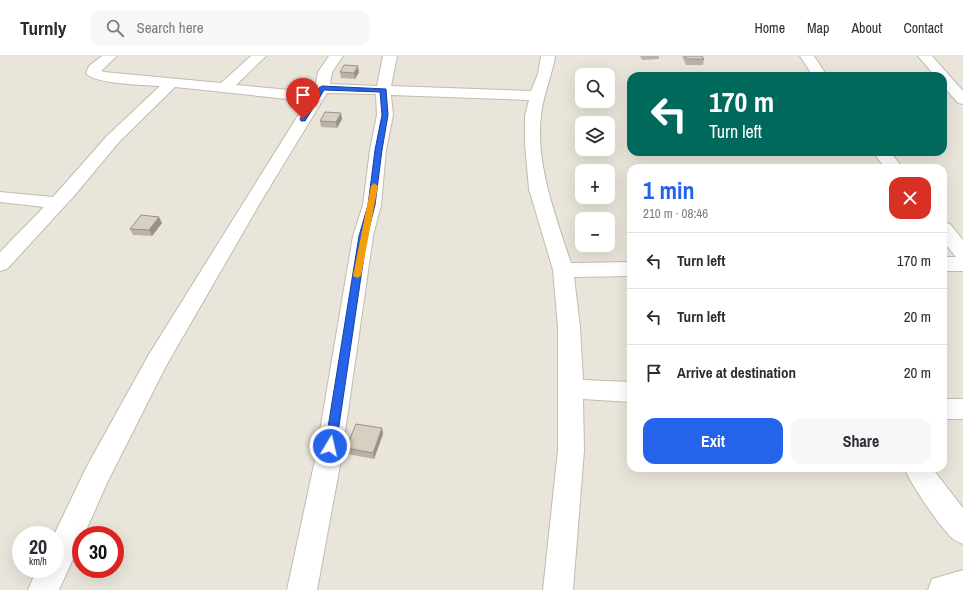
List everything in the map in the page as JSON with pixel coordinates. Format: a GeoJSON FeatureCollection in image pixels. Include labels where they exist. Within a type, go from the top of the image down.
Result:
{"type":"FeatureCollection","features":[{"type":"Feature","properties":{"kind":"street"},"geometry":{"type":"LineString","coordinates":[[110,56],[94,69],[92,73],[102,76],[224,88],[319,93],[383,91],[537,96]]}},
{"type":"Feature","properties":{"kind":"street"},"geometry":{"type":"LineString","coordinates":[[224,88],[259,56]]}},
{"type":"Feature","properties":{"kind":"street"},"geometry":{"type":"LineString","coordinates":[[64,546],[96,477],[156,362],[219,255],[319,93],[325,72],[336,56]]}},
{"type":"Feature","properties":{"kind":"street"},"geometry":{"type":"LineString","coordinates":[[302,590],[328,460],[363,236],[372,205],[378,150],[385,115],[383,91],[390,56]]}},
{"type":"Feature","properties":{"kind":"street"},"geometry":{"type":"LineString","coordinates":[[548,56],[545,74],[537,96],[533,116],[533,144],[538,189],[563,270],[569,328],[571,389],[571,450],[558,590]]}},
{"type":"Feature","properties":{"kind":"street"},"geometry":{"type":"LineString","coordinates":[[806,56],[817,72]]}},
{"type":"Feature","properties":{"kind":"street"},"geometry":{"type":"LineString","coordinates":[[925,56],[939,72]]}},
{"type":"Feature","properties":{"kind":"street"},"geometry":{"type":"LineString","coordinates":[[947,81],[963,100]]}},
{"type":"Feature","properties":{"kind":"street"},"geometry":{"type":"LineString","coordinates":[[0,264],[58,203],[112,139],[171,83]]}},
{"type":"Feature","properties":{"kind":"street"},"geometry":{"type":"LineString","coordinates":[[884,156],[891,164]]}},
{"type":"Feature","properties":{"kind":"street"},"geometry":{"type":"LineString","coordinates":[[0,198],[58,203]]}},
{"type":"Feature","properties":{"kind":"street"},"geometry":{"type":"LineString","coordinates":[[947,233],[963,253]]}},
{"type":"Feature","properties":{"kind":"street"},"geometry":{"type":"LineString","coordinates":[[947,264],[963,264]]}},
{"type":"Feature","properties":{"kind":"street"},"geometry":{"type":"LineString","coordinates":[[563,270],[627,269]]}},
{"type":"Feature","properties":{"kind":"street"},"geometry":{"type":"LineString","coordinates":[[571,389],[627,392]]}},
{"type":"Feature","properties":{"kind":"street"},"geometry":{"type":"LineString","coordinates":[[947,409],[963,409]]}},
{"type":"Feature","properties":{"kind":"street"},"geometry":{"type":"LineString","coordinates":[[920,472],[945,508],[963,530]]}},
{"type":"Feature","properties":{"kind":"street"},"geometry":{"type":"LineString","coordinates":[[43,590],[49,578]]}},
{"type":"Feature","properties":{"kind":"street"},"geometry":{"type":"LineString","coordinates":[[943,590],[963,585]]}},
{"type":"Feature","properties":{"kind":"shaded area"},"geometry":{"type":"Polygon","coordinates":[[[0,56],[963,56],[963,590],[0,590],[0,56]]]}},
{"type":"Feature","properties":{"kind":"building"},"geometry":{"type":"Polygon","coordinates":[[[685,56],[702,56],[704,59],[687,59],[685,56]]]}},
{"type":"Feature","properties":{"kind":"building"},"geometry":{"type":"Polygon","coordinates":[[[344,65],[358,66],[354,73],[340,72],[344,65]]]}},
{"type":"Feature","properties":{"kind":"building"},"geometry":{"type":"Polygon","coordinates":[[[325,112],[341,113],[336,122],[320,121],[325,112]]]}},
{"type":"Feature","properties":{"kind":"building"},"geometry":{"type":"Polygon","coordinates":[[[141,215],[159,217],[149,230],[130,229],[141,215]]]}},
{"type":"Feature","properties":{"kind":"building"},"geometry":{"type":"Polygon","coordinates":[[[356,424],[382,428],[373,453],[346,448],[356,424]]]}},
{"type":"Feature","properties":{"kind":"slow traffic"},"geometry":{"type":"LineString","coordinates":[[357,276],[363,236],[372,205],[374,186]]}},
{"type":"Feature","properties":{"kind":"route"},"geometry":{"type":"LineString","coordinates":[[303,119],[322,88],[383,91],[385,115],[378,150],[372,205],[363,236],[349,333],[330,446]]}}]}
